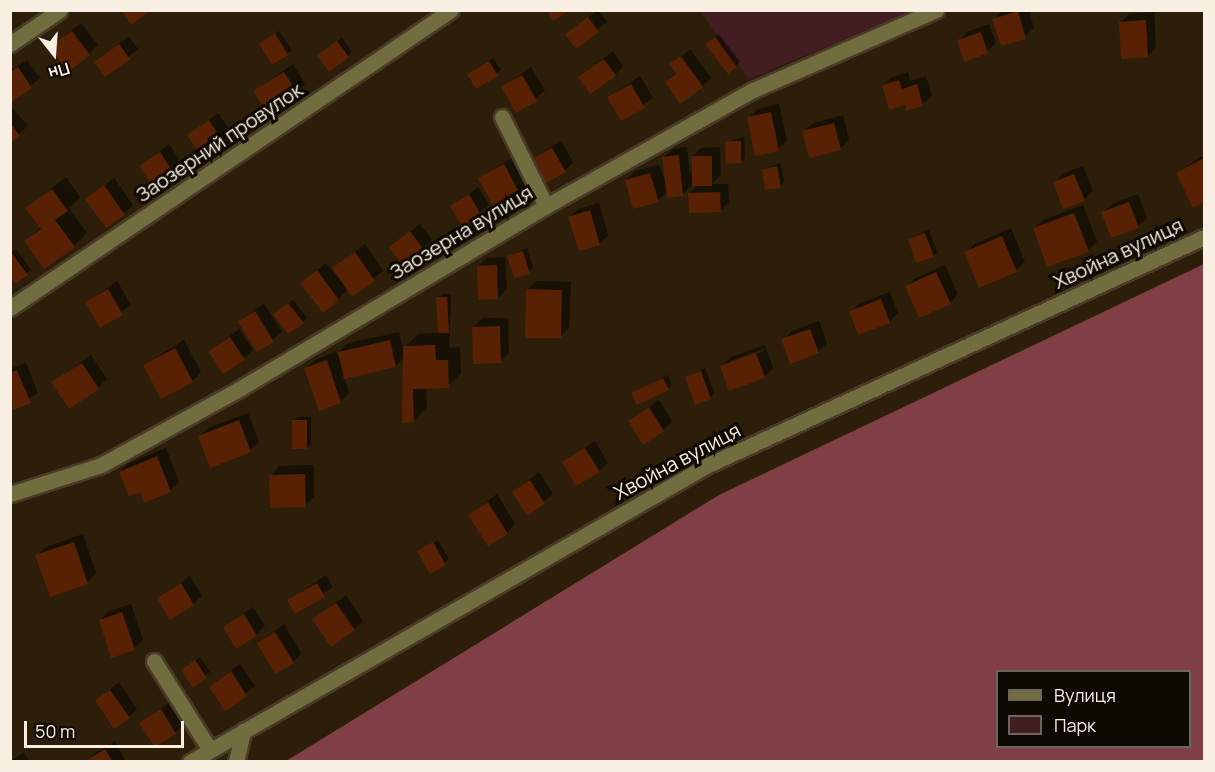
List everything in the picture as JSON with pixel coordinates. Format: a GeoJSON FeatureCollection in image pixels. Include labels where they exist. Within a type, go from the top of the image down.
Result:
{"type":"FeatureCollection","features":[{"type":"Feature","properties":{"kind":"street"},"geometry":{"type":"LineString","coordinates":[[10,44],[60,10]]}},
{"type":"Feature","properties":{"kind":"street","name":"Заозерний провулок"},"geometry":{"type":"LineString","coordinates":[[10,308],[451,10]]}},
{"type":"Feature","properties":{"kind":"street","name":"Заозерна вулиця"},"geometry":{"type":"LineString","coordinates":[[12,489],[101,465],[239,389],[546,206],[763,86],[936,10]]}},
{"type":"Feature","properties":{"kind":"street"},"geometry":{"type":"LineString","coordinates":[[502,117],[546,206]]}},
{"type":"Feature","properties":{"kind":"street","name":"Хвойна вулиця"},"geometry":{"type":"LineString","coordinates":[[190,762],[708,465],[1204,237]]}},
{"type":"Feature","properties":{"kind":"street"},"geometry":{"type":"LineString","coordinates":[[154,661],[210,750]]}},
{"type":"Feature","properties":{"kind":"street"},"geometry":{"type":"LineString","coordinates":[[236,762],[243,731]]}},
{"type":"Feature","properties":{"kind":"green space"},"geometry":{"type":"Polygon","coordinates":[[[700,11],[912,11],[749,79],[700,11]]]}},
{"type":"Feature","properties":{"kind":"shaded area"},"geometry":{"type":"Polygon","coordinates":[[[1204,264],[1204,761],[286,761],[719,495],[1204,264]]]}},
{"type":"Feature","properties":{"kind":"building"},"geometry":{"type":"Polygon","coordinates":[[[121,10],[151,10],[131,25],[121,10]]]}},
{"type":"Feature","properties":{"kind":"building"},"geometry":{"type":"Polygon","coordinates":[[[546,10],[570,10],[553,21],[546,10]]]}},
{"type":"Feature","properties":{"kind":"building"},"geometry":{"type":"Polygon","coordinates":[[[1018,11],[1026,39],[1001,46],[992,19],[1018,11]]]}},
{"type":"Feature","properties":{"kind":"building"},"geometry":{"type":"Polygon","coordinates":[[[588,17],[599,32],[576,49],[565,34],[588,17]]]}},
{"type":"Feature","properties":{"kind":"building"},"geometry":{"type":"Polygon","coordinates":[[[1146,20],[1148,57],[1121,59],[1119,22],[1146,20]]]}},
{"type":"Feature","properties":{"kind":"building"},"geometry":{"type":"Polygon","coordinates":[[[72,31],[90,55],[68,72],[49,47],[72,31]]]}},
{"type":"Feature","properties":{"kind":"building"},"geometry":{"type":"Polygon","coordinates":[[[981,32],[988,53],[964,62],[957,40],[981,32]]]}},
{"type":"Feature","properties":{"kind":"building"},"geometry":{"type":"Polygon","coordinates":[[[275,33],[288,55],[272,65],[259,44],[275,33]]]}},
{"type":"Feature","properties":{"kind":"building"},"geometry":{"type":"Polygon","coordinates":[[[715,37],[737,67],[728,74],[705,44],[715,37]]]}},
{"type":"Feature","properties":{"kind":"building"},"geometry":{"type":"Polygon","coordinates":[[[337,41],[349,57],[329,72],[317,55],[337,41]]]}},
{"type":"Feature","properties":{"kind":"building"},"geometry":{"type":"Polygon","coordinates":[[[119,44],[130,59],[105,77],[94,62],[119,44]]]}},
{"type":"Feature","properties":{"kind":"building"},"geometry":{"type":"Polygon","coordinates":[[[681,56],[703,87],[680,104],[665,82],[676,74],[669,64],[681,56]]]}},
{"type":"Feature","properties":{"kind":"building"},"geometry":{"type":"Polygon","coordinates":[[[604,59],[616,76],[590,94],[578,77],[604,59]]]}},
{"type":"Feature","properties":{"kind":"building"},"geometry":{"type":"Polygon","coordinates":[[[489,61],[498,76],[476,89],[467,74],[489,61]]]}},
{"type":"Feature","properties":{"kind":"building"},"geometry":{"type":"Polygon","coordinates":[[[18,67],[32,88],[10,103],[10,72],[18,67]]]}},
{"type":"Feature","properties":{"kind":"building"},"geometry":{"type":"Polygon","coordinates":[[[284,72],[298,94],[267,113],[253,91],[284,72]]]}},
{"type":"Feature","properties":{"kind":"building"},"geometry":{"type":"Polygon","coordinates":[[[522,75],[537,101],[516,113],[501,87],[522,75]]]}},
{"type":"Feature","properties":{"kind":"building"},"geometry":{"type":"Polygon","coordinates":[[[899,80],[902,89],[917,84],[923,106],[906,111],[905,105],[889,110],[882,85],[899,80]]]}},
{"type":"Feature","properties":{"kind":"building"},"geometry":{"type":"Polygon","coordinates":[[[631,84],[645,108],[621,121],[607,97],[631,84]]]}},
{"type":"Feature","properties":{"kind":"building"},"geometry":{"type":"Polygon","coordinates":[[[771,112],[779,151],[755,156],[747,117],[771,112]]]}},
{"type":"Feature","properties":{"kind":"building"},"geometry":{"type":"Polygon","coordinates":[[[209,120],[224,143],[203,158],[187,135],[209,120]]]}},
{"type":"Feature","properties":{"kind":"building"},"geometry":{"type":"Polygon","coordinates":[[[10,123],[20,136],[10,143],[10,123]]]}},
{"type":"Feature","properties":{"kind":"building"},"geometry":{"type":"Polygon","coordinates":[[[834,123],[841,150],[809,158],[802,131],[834,123]]]}},
{"type":"Feature","properties":{"kind":"building"},"geometry":{"type":"Polygon","coordinates":[[[725,141],[741,141],[741,163],[726,164],[725,141]]]}},
{"type":"Feature","properties":{"kind":"building"},"geometry":{"type":"Polygon","coordinates":[[[552,148],[566,172],[546,183],[533,158],[552,148]]]}},
{"type":"Feature","properties":{"kind":"building"},"geometry":{"type":"Polygon","coordinates":[[[160,152],[175,175],[154,188],[139,166],[160,152]]]}},
{"type":"Feature","properties":{"kind":"building"},"geometry":{"type":"Polygon","coordinates":[[[679,155],[683,196],[667,198],[662,157],[679,155]]]}},
{"type":"Feature","properties":{"kind":"building"},"geometry":{"type":"Polygon","coordinates":[[[691,156],[712,156],[712,186],[692,186],[691,156]]]}},
{"type":"Feature","properties":{"kind":"building"},"geometry":{"type":"Polygon","coordinates":[[[1204,158],[1204,202],[1193,208],[1176,173],[1204,158]]]}},
{"type":"Feature","properties":{"kind":"building"},"geometry":{"type":"Polygon","coordinates":[[[504,164],[521,196],[495,210],[478,178],[504,164]]]}},
{"type":"Feature","properties":{"kind":"building"},"geometry":{"type":"Polygon","coordinates":[[[777,166],[781,188],[765,190],[762,169],[777,166]]]}},
{"type":"Feature","properties":{"kind":"building"},"geometry":{"type":"Polygon","coordinates":[[[650,173],[659,202],[633,209],[625,180],[650,173]]]}},
{"type":"Feature","properties":{"kind":"building"},"geometry":{"type":"Polygon","coordinates":[[[1074,174],[1085,201],[1063,209],[1053,182],[1074,174]]]}},
{"type":"Feature","properties":{"kind":"building"},"geometry":{"type":"Polygon","coordinates":[[[104,185],[125,215],[106,228],[85,199],[104,185]]]}},
{"type":"Feature","properties":{"kind":"building"},"geometry":{"type":"Polygon","coordinates":[[[52,189],[68,211],[55,220],[75,247],[44,269],[24,241],[41,229],[25,208],[52,189]]]}},
{"type":"Feature","properties":{"kind":"building"},"geometry":{"type":"Polygon","coordinates":[[[720,192],[721,212],[689,213],[688,193],[720,192]]]}},
{"type":"Feature","properties":{"kind":"building"},"geometry":{"type":"Polygon","coordinates":[[[469,194],[481,215],[462,226],[450,206],[469,194]]]}},
{"type":"Feature","properties":{"kind":"building"},"geometry":{"type":"Polygon","coordinates":[[[1129,202],[1139,228],[1111,238],[1101,212],[1129,202]]]}},
{"type":"Feature","properties":{"kind":"building"},"geometry":{"type":"Polygon","coordinates":[[[590,210],[600,245],[579,251],[568,217],[590,210]]]}},
{"type":"Feature","properties":{"kind":"building"},"geometry":{"type":"Polygon","coordinates":[[[1074,213],[1089,252],[1047,267],[1033,228],[1074,213]]]}},
{"type":"Feature","properties":{"kind":"building"},"geometry":{"type":"Polygon","coordinates":[[[410,231],[424,250],[402,265],[389,247],[410,231]]]}},
{"type":"Feature","properties":{"kind":"building"},"geometry":{"type":"Polygon","coordinates":[[[925,233],[934,257],[916,263],[908,239],[925,233]]]}},
{"type":"Feature","properties":{"kind":"building"},"geometry":{"type":"Polygon","coordinates":[[[1002,236],[1017,272],[979,288],[964,252],[1002,236]]]}},
{"type":"Feature","properties":{"kind":"building"},"geometry":{"type":"Polygon","coordinates":[[[10,251],[28,275],[15,284],[10,277],[10,251]]]}},
{"type":"Feature","properties":{"kind":"building"},"geometry":{"type":"Polygon","coordinates":[[[523,251],[530,274],[514,278],[507,256],[523,251]]]}},
{"type":"Feature","properties":{"kind":"building"},"geometry":{"type":"Polygon","coordinates":[[[355,252],[375,281],[352,297],[332,268],[355,252]]]}},
{"type":"Feature","properties":{"kind":"building"},"geometry":{"type":"Polygon","coordinates":[[[497,265],[498,299],[478,300],[477,266],[497,265]]]}},
{"type":"Feature","properties":{"kind":"building"},"geometry":{"type":"Polygon","coordinates":[[[317,270],[339,300],[323,313],[300,283],[317,270]]]}},
{"type":"Feature","properties":{"kind":"building"},"geometry":{"type":"Polygon","coordinates":[[[936,272],[951,304],[919,318],[905,286],[936,272]]]}},
{"type":"Feature","properties":{"kind":"building"},"geometry":{"type":"Polygon","coordinates":[[[108,289],[123,315],[100,328],[85,302],[108,289]]]}},
{"type":"Feature","properties":{"kind":"building"},"geometry":{"type":"Polygon","coordinates":[[[526,289],[562,290],[561,338],[525,338],[526,289]]]}},
{"type":"Feature","properties":{"kind":"building"},"geometry":{"type":"Polygon","coordinates":[[[436,297],[447,297],[449,333],[438,333],[436,297]]]}},
{"type":"Feature","properties":{"kind":"building"},"geometry":{"type":"Polygon","coordinates":[[[881,299],[890,323],[858,335],[849,311],[881,299]]]}},
{"type":"Feature","properties":{"kind":"building"},"geometry":{"type":"Polygon","coordinates":[[[288,303],[304,323],[288,334],[273,314],[288,303]]]}},
{"type":"Feature","properties":{"kind":"building"},"geometry":{"type":"Polygon","coordinates":[[[255,311],[274,342],[257,352],[238,322],[255,311]]]}},
{"type":"Feature","properties":{"kind":"building"},"geometry":{"type":"Polygon","coordinates":[[[500,326],[501,363],[473,364],[472,327],[500,326]]]}},
{"type":"Feature","properties":{"kind":"building"},"geometry":{"type":"Polygon","coordinates":[[[810,329],[819,353],[790,364],[781,339],[810,329]]]}},
{"type":"Feature","properties":{"kind":"building"},"geometry":{"type":"Polygon","coordinates":[[[230,337],[245,360],[223,374],[208,351],[230,337]]]}},
{"type":"Feature","properties":{"kind":"building"},"geometry":{"type":"Polygon","coordinates":[[[390,340],[396,367],[344,379],[338,352],[390,340]]]}},
{"type":"Feature","properties":{"kind":"building"},"geometry":{"type":"Polygon","coordinates":[[[435,345],[436,360],[448,360],[449,388],[413,389],[414,422],[402,423],[403,346],[435,345]]]}},
{"type":"Feature","properties":{"kind":"building"},"geometry":{"type":"Polygon","coordinates":[[[175,348],[193,382],[161,399],[143,365],[175,348]]]}},
{"type":"Feature","properties":{"kind":"building"},"geometry":{"type":"Polygon","coordinates":[[[756,353],[765,378],[729,391],[720,366],[756,353]]]}},
{"type":"Feature","properties":{"kind":"building"},"geometry":{"type":"Polygon","coordinates":[[[327,360],[341,403],[319,411],[304,368],[327,360]]]}},
{"type":"Feature","properties":{"kind":"building"},"geometry":{"type":"Polygon","coordinates":[[[82,363],[99,389],[69,409],[51,382],[82,363]]]}},
{"type":"Feature","properties":{"kind":"building"},"geometry":{"type":"Polygon","coordinates":[[[17,370],[31,403],[13,410],[10,373],[17,370]]]}},
{"type":"Feature","properties":{"kind":"building"},"geometry":{"type":"Polygon","coordinates":[[[701,371],[711,399],[695,405],[685,377],[701,371]]]}},
{"type":"Feature","properties":{"kind":"building"},"geometry":{"type":"Polygon","coordinates":[[[663,378],[669,390],[637,405],[631,393],[663,378]]]}},
{"type":"Feature","properties":{"kind":"building"},"geometry":{"type":"Polygon","coordinates":[[[649,407],[664,431],[643,445],[628,421],[649,407]]]}},
{"type":"Feature","properties":{"kind":"building"},"geometry":{"type":"Polygon","coordinates":[[[239,420],[251,452],[210,468],[198,436],[239,420]]]}},
{"type":"Feature","properties":{"kind":"building"},"geometry":{"type":"Polygon","coordinates":[[[292,420],[307,420],[307,449],[292,449],[292,420]]]}},
{"type":"Feature","properties":{"kind":"building"},"geometry":{"type":"Polygon","coordinates":[[[585,448],[600,472],[576,486],[562,462],[585,448]]]}},
{"type":"Feature","properties":{"kind":"building"},"geometry":{"type":"Polygon","coordinates":[[[157,456],[171,492],[144,503],[140,492],[129,496],[119,472],[157,456]]]}},
{"type":"Feature","properties":{"kind":"building"},"geometry":{"type":"Polygon","coordinates":[[[305,474],[306,507],[270,508],[269,475],[305,474]]]}},
{"type":"Feature","properties":{"kind":"building"},"geometry":{"type":"Polygon","coordinates":[[[530,480],[545,504],[527,516],[512,492],[530,480]]]}},
{"type":"Feature","properties":{"kind":"building"},"geometry":{"type":"Polygon","coordinates":[[[488,502],[508,534],[488,546],[468,515],[488,502]]]}},
{"type":"Feature","properties":{"kind":"building"},"geometry":{"type":"Polygon","coordinates":[[[74,542],[88,584],[50,597],[35,555],[74,542]]]}},
{"type":"Feature","properties":{"kind":"building"},"geometry":{"type":"Polygon","coordinates":[[[433,542],[446,565],[430,574],[417,551],[433,542]]]}},
{"type":"Feature","properties":{"kind":"building"},"geometry":{"type":"Polygon","coordinates":[[[181,583],[194,605],[170,620],[157,598],[181,583]]]}},
{"type":"Feature","properties":{"kind":"building"},"geometry":{"type":"Polygon","coordinates":[[[317,583],[325,597],[295,614],[287,600],[317,583]]]}},
{"type":"Feature","properties":{"kind":"building"},"geometry":{"type":"Polygon","coordinates":[[[336,603],[355,630],[331,647],[312,619],[336,603]]]}},
{"type":"Feature","properties":{"kind":"building"},"geometry":{"type":"Polygon","coordinates":[[[122,612],[135,650],[111,658],[99,620],[122,612]]]}},
{"type":"Feature","properties":{"kind":"building"},"geometry":{"type":"Polygon","coordinates":[[[244,614],[257,636],[236,649],[223,627],[244,614]]]}},
{"type":"Feature","properties":{"kind":"building"},"geometry":{"type":"Polygon","coordinates":[[[275,632],[294,663],[275,674],[257,643],[275,632]]]}},
{"type":"Feature","properties":{"kind":"building"},"geometry":{"type":"Polygon","coordinates":[[[195,660],[207,678],[193,688],[181,670],[195,660]]]}},
{"type":"Feature","properties":{"kind":"building"},"geometry":{"type":"Polygon","coordinates":[[[231,671],[247,696],[225,711],[209,687],[231,671]]]}},
{"type":"Feature","properties":{"kind":"building"},"geometry":{"type":"Polygon","coordinates":[[[110,690],[130,718],[114,729],[95,700],[110,690]]]}},
{"type":"Feature","properties":{"kind":"building"},"geometry":{"type":"Polygon","coordinates":[[[161,709],[176,734],[155,747],[139,723],[161,709]]]}},
{"type":"Feature","properties":{"kind":"building"},"geometry":{"type":"Polygon","coordinates":[[[105,749],[113,762],[84,762],[105,749]]]}}]}
